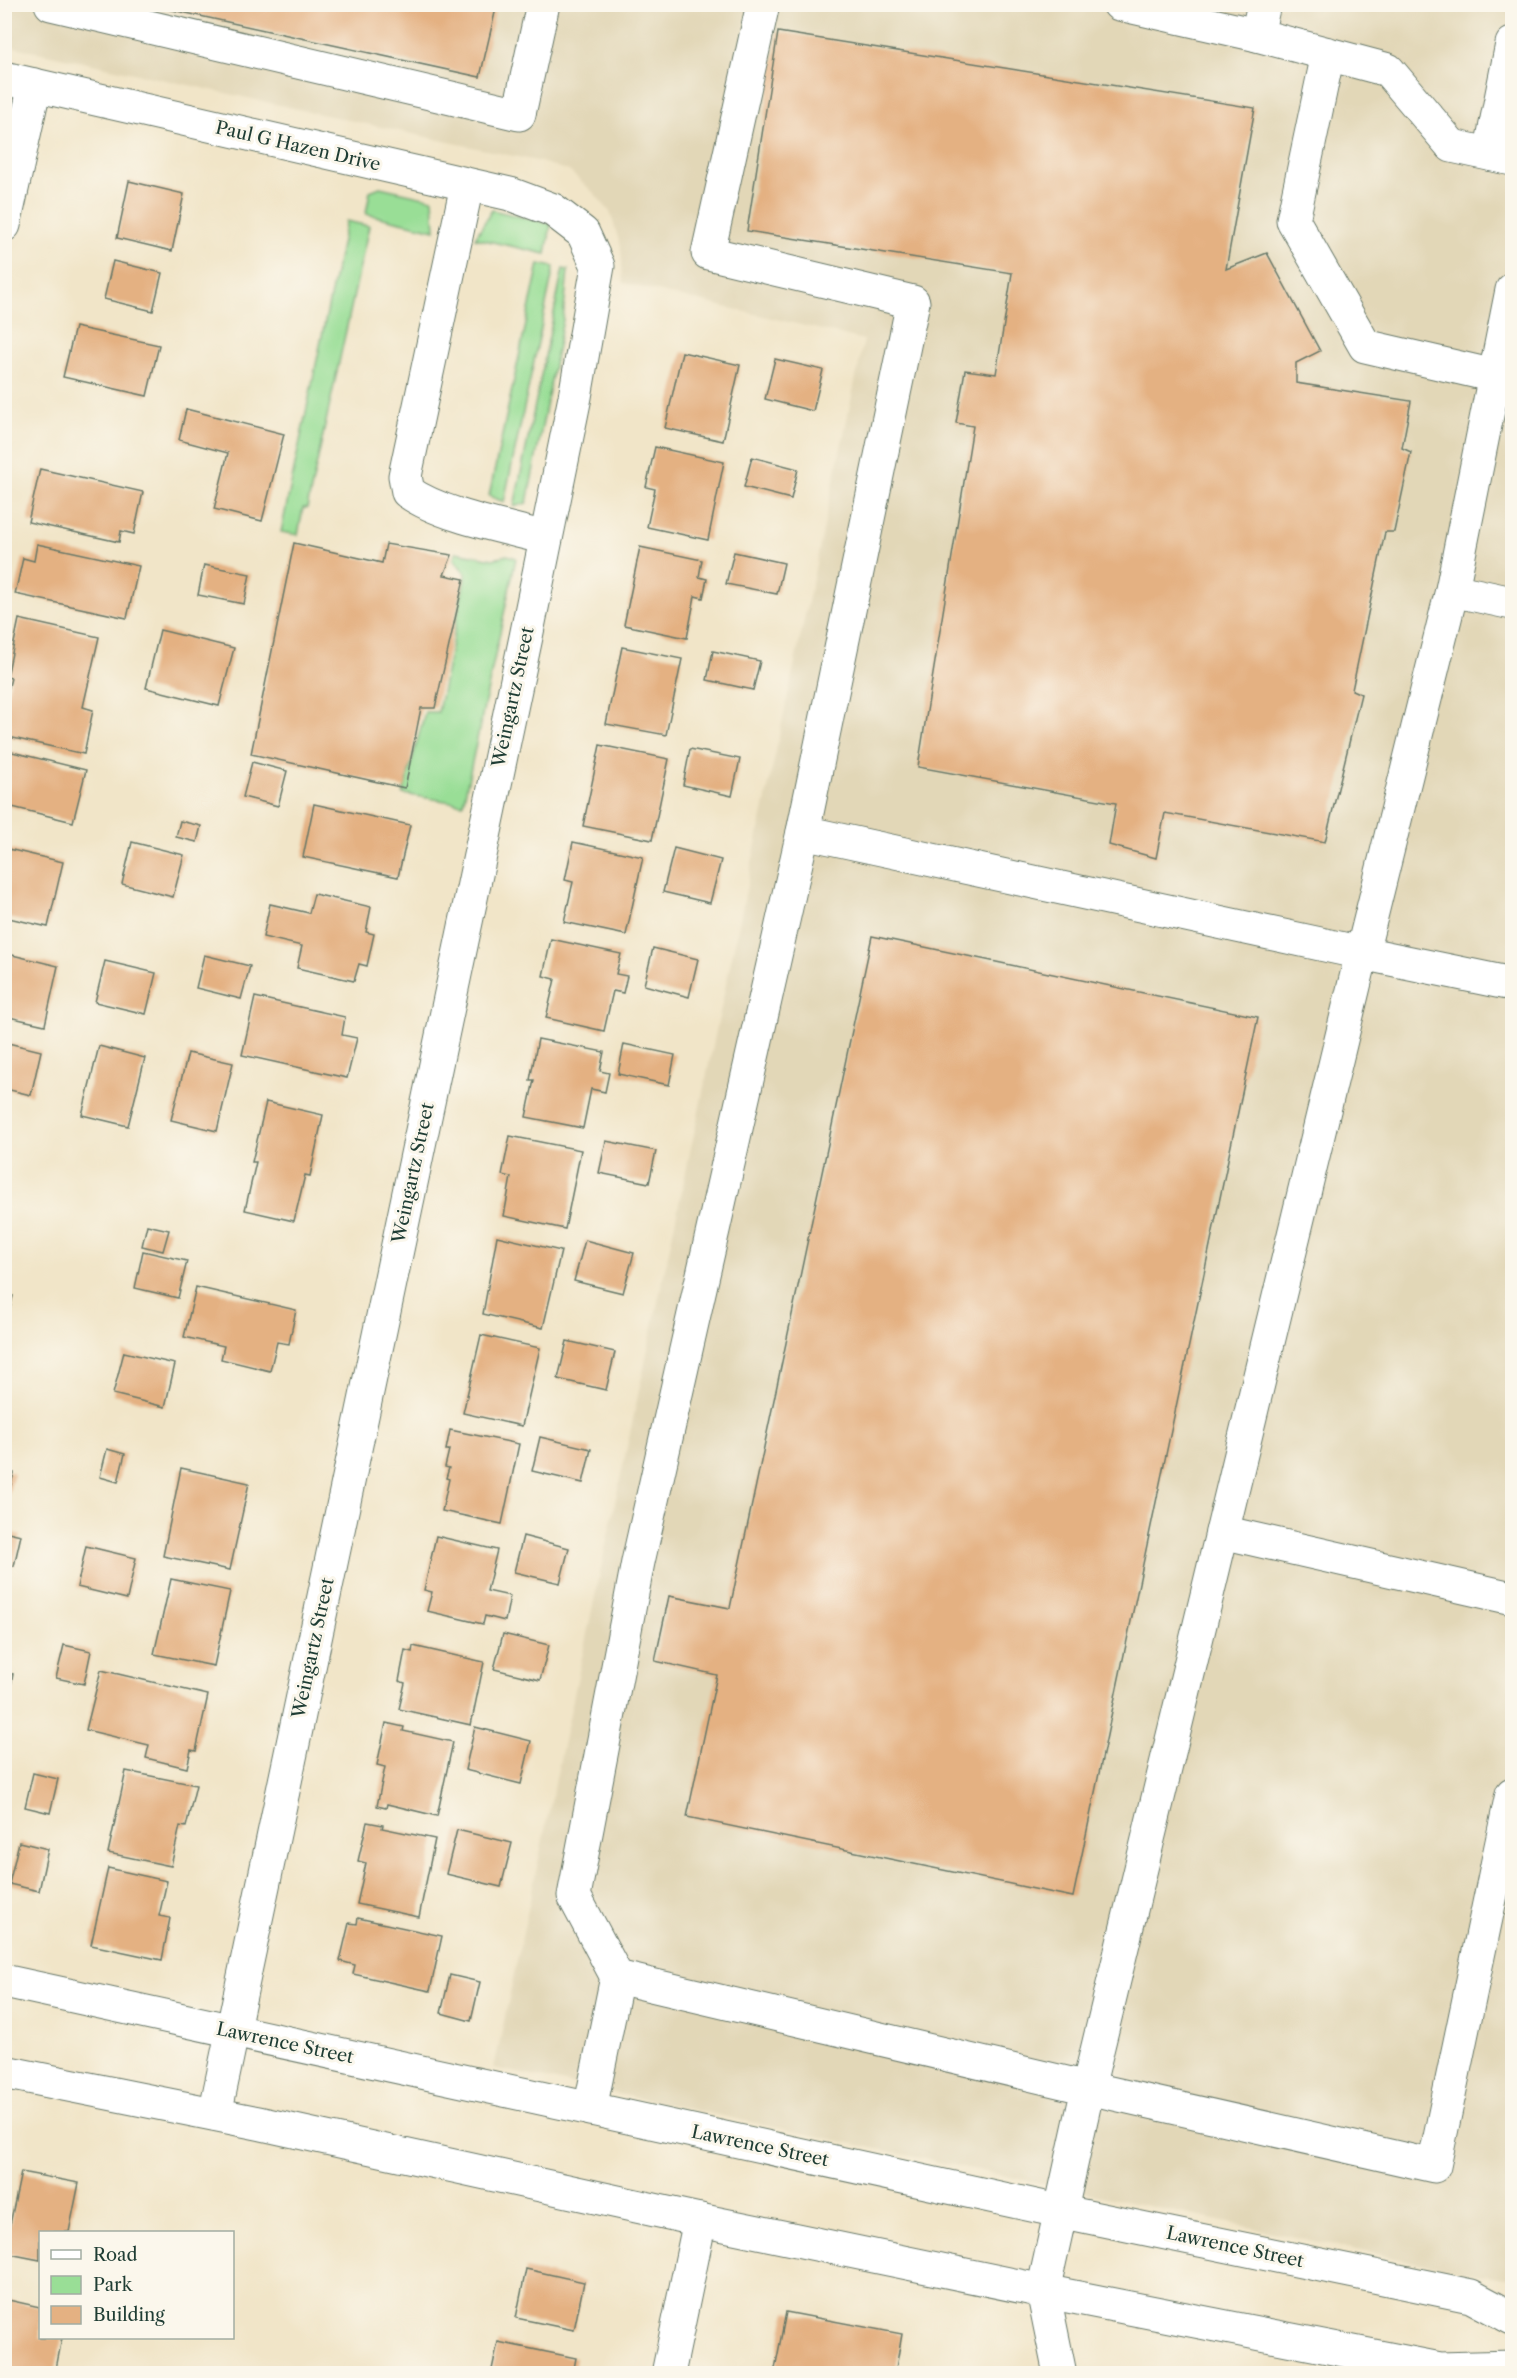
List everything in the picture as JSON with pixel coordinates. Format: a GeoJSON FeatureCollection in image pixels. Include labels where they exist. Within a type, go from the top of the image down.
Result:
{"type":"FeatureCollection","features":[{"type":"Feature","properties":{"kind":"street"},"geometry":{"type":"LineString","coordinates":[[51,4],[519,114],[543,4]]}},
{"type":"Feature","properties":{"kind":"street"},"geometry":{"type":"LineString","coordinates":[[590,2109],[617,1977],[573,1896],[638,1562],[803,832],[913,302],[708,253],[763,4]]}},
{"type":"Feature","properties":{"kind":"street"},"geometry":{"type":"LineString","coordinates":[[1119,4],[1260,20],[1328,54],[1388,70],[1452,146],[1501,156],[1512,44]]}},
{"type":"Feature","properties":{"kind":"street"},"geometry":{"type":"LineString","coordinates":[[1328,54],[1293,220],[1365,346],[1495,376]]}},
{"type":"Feature","properties":{"kind":"street"},"geometry":{"type":"LineString","coordinates":[[4,225],[20,81]]}},
{"type":"Feature","properties":{"kind":"street","name":"Paul G Hazen Drive"},"geometry":{"type":"LineString","coordinates":[[20,81],[510,194],[553,210],[583,233]]}},
{"type":"Feature","properties":{"kind":"street"},"geometry":{"type":"LineString","coordinates":[[467,185],[405,476],[408,492],[421,501],[449,511],[546,538]]}},
{"type":"Feature","properties":{"kind":"street","name":"Weingartz Street"},"geometry":{"type":"LineString","coordinates":[[215,2114],[577,387],[598,266],[583,233]]}},
{"type":"Feature","properties":{"kind":"street"},"geometry":{"type":"LineString","coordinates":[[1060,2373],[1043,2291],[1059,2211],[1362,953],[1452,590],[1512,290]]}},
{"type":"Feature","properties":{"kind":"street"},"geometry":{"type":"LineString","coordinates":[[1452,590],[1512,603]]}},
{"type":"Feature","properties":{"kind":"street"},"geometry":{"type":"LineString","coordinates":[[803,832],[1512,984]]}},
{"type":"Feature","properties":{"kind":"street"},"geometry":{"type":"LineString","coordinates":[[1222,1532],[1512,1598]]}},
{"type":"Feature","properties":{"kind":"street"},"geometry":{"type":"LineString","coordinates":[[617,1977],[1088,2088],[1434,2166],[1512,1794]]}},
{"type":"Feature","properties":{"kind":"street","name":"Lawrence Street"},"geometry":{"type":"LineString","coordinates":[[4,1981],[1059,2211],[1471,2296],[1512,2318]]}},
{"type":"Feature","properties":{"kind":"street"},"geometry":{"type":"LineString","coordinates":[[4,2072],[215,2114],[700,2220],[1043,2291],[1440,2369],[1512,2367]]}},
{"type":"Feature","properties":{"kind":"street"},"geometry":{"type":"LineString","coordinates":[[668,2373],[700,2220]]}},
{"type":"Feature","properties":{"kind":"shaded area"},"geometry":{"type":"Polygon","coordinates":[[[5,4],[1512,5],[1512,2279],[1456,2271],[494,2068],[864,340],[623,283],[621,247],[610,212],[594,193],[569,171],[541,162],[5,45],[5,4]]]}},
{"type":"Feature","properties":{"kind":"green space"},"geometry":{"type":"Polygon","coordinates":[[[380,187],[433,199],[435,230],[366,214],[370,191],[380,187]]]}},
{"type":"Feature","properties":{"kind":"green space"},"geometry":{"type":"Polygon","coordinates":[[[492,210],[551,224],[546,254],[475,238],[492,210]]]}},
{"type":"Feature","properties":{"kind":"green space"},"geometry":{"type":"Polygon","coordinates":[[[346,221],[369,226],[307,508],[303,508],[298,535],[281,532],[346,221]]]}},
{"type":"Feature","properties":{"kind":"green space"},"geometry":{"type":"Polygon","coordinates":[[[539,264],[554,267],[504,502],[489,496],[539,264]]]}},
{"type":"Feature","properties":{"kind":"green space"},"geometry":{"type":"Polygon","coordinates":[[[563,269],[568,270],[563,320],[527,503],[514,507],[563,269]]]}},
{"type":"Feature","properties":{"kind":"green space"},"geometry":{"type":"Polygon","coordinates":[[[456,552],[493,559],[507,555],[516,558],[463,804],[403,794],[425,712],[438,712],[466,574],[454,559],[456,552]]]}},
{"type":"Feature","properties":{"kind":"building"},"geometry":{"type":"Polygon","coordinates":[[[145,4],[497,4],[480,77],[145,4]]]}},
{"type":"Feature","properties":{"kind":"building"},"geometry":{"type":"Polygon","coordinates":[[[778,32],[1255,108],[1226,269],[1267,253],[1320,351],[1296,363],[1296,383],[1411,401],[1402,448],[1411,452],[1394,532],[1385,532],[1352,690],[1361,694],[1325,842],[1165,813],[1156,858],[1109,845],[1116,803],[918,767],[973,426],[956,423],[965,370],[996,374],[1012,273],[747,231],[778,32]]]}},
{"type":"Feature","properties":{"kind":"building"},"geometry":{"type":"Polygon","coordinates":[[[129,181],[184,194],[172,251],[117,238],[129,181]]]}},
{"type":"Feature","properties":{"kind":"building"},"geometry":{"type":"Polygon","coordinates":[[[113,261],[162,273],[153,311],[104,299],[113,261]]]}},
{"type":"Feature","properties":{"kind":"building"},"geometry":{"type":"Polygon","coordinates":[[[75,327],[159,345],[147,396],[63,377],[75,327]]]}},
{"type":"Feature","properties":{"kind":"building"},"geometry":{"type":"Polygon","coordinates":[[[682,352],[740,365],[723,441],[665,428],[682,352]]]}},
{"type":"Feature","properties":{"kind":"building"},"geometry":{"type":"Polygon","coordinates":[[[775,359],[823,370],[813,411],[765,399],[775,359]]]}},
{"type":"Feature","properties":{"kind":"building"},"geometry":{"type":"Polygon","coordinates":[[[186,409],[284,434],[262,521],[214,509],[228,453],[179,440],[186,409]]]}},
{"type":"Feature","properties":{"kind":"building"},"geometry":{"type":"Polygon","coordinates":[[[655,447],[724,462],[708,540],[647,527],[655,489],[646,487],[655,447]]]}},
{"type":"Feature","properties":{"kind":"building"},"geometry":{"type":"Polygon","coordinates":[[[752,457],[798,469],[791,499],[744,487],[752,457]]]}},
{"type":"Feature","properties":{"kind":"building"},"geometry":{"type":"Polygon","coordinates":[[[40,469],[143,492],[134,534],[121,531],[119,542],[28,522],[40,469]]]}},
{"type":"Feature","properties":{"kind":"building"},"geometry":{"type":"Polygon","coordinates":[[[294,543],[382,563],[386,544],[452,555],[444,575],[464,579],[435,708],[421,708],[405,788],[251,754],[294,543]]]}},
{"type":"Feature","properties":{"kind":"building"},"geometry":{"type":"Polygon","coordinates":[[[37,544],[139,566],[127,618],[15,594],[23,558],[34,561],[37,544]]]}},
{"type":"Feature","properties":{"kind":"building"},"geometry":{"type":"Polygon","coordinates":[[[640,547],[702,560],[699,577],[707,579],[703,598],[695,596],[687,638],[624,625],[640,547]]]}},
{"type":"Feature","properties":{"kind":"building"},"geometry":{"type":"Polygon","coordinates":[[[734,552],[784,563],[777,594],[726,584],[734,552]]]}},
{"type":"Feature","properties":{"kind":"building"},"geometry":{"type":"Polygon","coordinates":[[[204,565],[250,574],[244,604],[198,595],[204,565]]]}},
{"type":"Feature","properties":{"kind":"building"},"geometry":{"type":"Polygon","coordinates":[[[19,619],[99,637],[83,707],[93,710],[84,754],[4,736],[4,706],[11,678],[7,677],[19,619]]]}},
{"type":"Feature","properties":{"kind":"building"},"geometry":{"type":"Polygon","coordinates":[[[160,630],[234,648],[219,706],[146,688],[160,630]]]}},
{"type":"Feature","properties":{"kind":"building"},"geometry":{"type":"Polygon","coordinates":[[[622,647],[682,659],[666,735],[606,724],[622,647]]]}},
{"type":"Feature","properties":{"kind":"building"},"geometry":{"type":"Polygon","coordinates":[[[713,651],[760,661],[753,690],[707,680],[713,651]]]}},
{"type":"Feature","properties":{"kind":"building"},"geometry":{"type":"Polygon","coordinates":[[[600,745],[669,759],[652,840],[583,826],[600,745]]]}},
{"type":"Feature","properties":{"kind":"building"},"geometry":{"type":"Polygon","coordinates":[[[690,749],[740,759],[732,796],[683,785],[690,749]]]}},
{"type":"Feature","properties":{"kind":"building"},"geometry":{"type":"Polygon","coordinates":[[[4,750],[86,770],[73,822],[4,805],[4,750]]]}},
{"type":"Feature","properties":{"kind":"building"},"geometry":{"type":"Polygon","coordinates":[[[252,762],[287,771],[278,806],[243,797],[252,762]]]}},
{"type":"Feature","properties":{"kind":"building"},"geometry":{"type":"Polygon","coordinates":[[[314,804],[410,825],[398,877],[303,857],[314,804]]]}},
{"type":"Feature","properties":{"kind":"building"},"geometry":{"type":"Polygon","coordinates":[[[180,821],[201,826],[197,842],[176,837],[180,821]]]}},
{"type":"Feature","properties":{"kind":"building"},"geometry":{"type":"Polygon","coordinates":[[[132,842],[184,855],[173,897],[122,884],[132,842]]]}},
{"type":"Feature","properties":{"kind":"building"},"geometry":{"type":"Polygon","coordinates":[[[573,842],[643,857],[626,935],[564,922],[573,882],[565,880],[573,842]]]}},
{"type":"Feature","properties":{"kind":"building"},"geometry":{"type":"Polygon","coordinates":[[[4,848],[63,862],[48,927],[4,917],[4,848]]]}},
{"type":"Feature","properties":{"kind":"building"},"geometry":{"type":"Polygon","coordinates":[[[674,848],[721,860],[710,903],[663,892],[674,848]]]}},
{"type":"Feature","properties":{"kind":"building"},"geometry":{"type":"Polygon","coordinates":[[[314,894],[371,907],[366,932],[374,934],[367,966],[359,964],[354,981],[297,968],[302,946],[263,937],[270,904],[309,913],[314,894]]]}},
{"type":"Feature","properties":{"kind":"building"},"geometry":{"type":"Polygon","coordinates":[[[872,936],[1258,1017],[1073,1897],[687,1817],[717,1675],[655,1661],[669,1596],[730,1608],[872,936]]]}},
{"type":"Feature","properties":{"kind":"building"},"geometry":{"type":"Polygon","coordinates":[[[551,939],[621,954],[616,974],[627,976],[623,993],[613,991],[604,1031],[546,1018],[555,979],[543,976],[551,939]]]}},
{"type":"Feature","properties":{"kind":"building"},"geometry":{"type":"Polygon","coordinates":[[[653,948],[698,959],[689,997],[644,985],[653,948]]]}},
{"type":"Feature","properties":{"kind":"building"},"geometry":{"type":"Polygon","coordinates":[[[4,953],[58,966],[45,1025],[4,1016],[4,953]]]}},
{"type":"Feature","properties":{"kind":"building"},"geometry":{"type":"Polygon","coordinates":[[[204,955],[250,966],[241,999],[196,988],[204,955]]]}},
{"type":"Feature","properties":{"kind":"building"},"geometry":{"type":"Polygon","coordinates":[[[105,961],[156,973],[146,1014],[95,1002],[105,961]]]}},
{"type":"Feature","properties":{"kind":"building"},"geometry":{"type":"Polygon","coordinates":[[[255,997],[345,1017],[342,1035],[357,1038],[347,1078],[242,1055],[255,997]]]}},
{"type":"Feature","properties":{"kind":"building"},"geometry":{"type":"Polygon","coordinates":[[[538,1039],[604,1052],[600,1071],[609,1073],[605,1092],[591,1089],[583,1128],[526,1117],[534,1080],[530,1080],[538,1039]]]}},
{"type":"Feature","properties":{"kind":"building"},"geometry":{"type":"Polygon","coordinates":[[[4,1042],[41,1051],[31,1095],[6,1089],[4,1093],[4,1042]]]}},
{"type":"Feature","properties":{"kind":"building"},"geometry":{"type":"Polygon","coordinates":[[[624,1044],[675,1055],[669,1085],[618,1074],[624,1044]]]}},
{"type":"Feature","properties":{"kind":"building"},"geometry":{"type":"Polygon","coordinates":[[[99,1046],[145,1058],[128,1126],[82,1115],[99,1046]]]}},
{"type":"Feature","properties":{"kind":"building"},"geometry":{"type":"Polygon","coordinates":[[[188,1053],[233,1063],[217,1131],[171,1120],[188,1053]]]}},
{"type":"Feature","properties":{"kind":"building"},"geometry":{"type":"Polygon","coordinates":[[[266,1102],[323,1115],[310,1176],[305,1175],[294,1221],[245,1210],[256,1162],[252,1162],[266,1102]]]}},
{"type":"Feature","properties":{"kind":"building"},"geometry":{"type":"Polygon","coordinates":[[[510,1136],[581,1150],[565,1229],[504,1216],[511,1177],[502,1175],[510,1136]]]}},
{"type":"Feature","properties":{"kind":"building"},"geometry":{"type":"Polygon","coordinates":[[[606,1141],[656,1151],[649,1183],[599,1173],[606,1141]]]}},
{"type":"Feature","properties":{"kind":"building"},"geometry":{"type":"Polygon","coordinates":[[[147,1225],[169,1230],[163,1251],[142,1246],[147,1225]]]}},
{"type":"Feature","properties":{"kind":"building"},"geometry":{"type":"Polygon","coordinates":[[[497,1236],[561,1251],[543,1328],[483,1314],[497,1236]]]}},
{"type":"Feature","properties":{"kind":"building"},"geometry":{"type":"Polygon","coordinates":[[[585,1240],[634,1253],[623,1293],[574,1281],[585,1240]]]}},
{"type":"Feature","properties":{"kind":"building"},"geometry":{"type":"Polygon","coordinates":[[[143,1251],[187,1261],[178,1298],[135,1288],[143,1251]]]}},
{"type":"Feature","properties":{"kind":"building"},"geometry":{"type":"Polygon","coordinates":[[[196,1287],[296,1310],[289,1344],[277,1342],[270,1371],[221,1359],[224,1346],[184,1337],[196,1287]]]}},
{"type":"Feature","properties":{"kind":"building"},"geometry":{"type":"Polygon","coordinates":[[[4,1295],[13,1296],[5,1330],[4,1329],[4,1295]]]}},
{"type":"Feature","properties":{"kind":"building"},"geometry":{"type":"Polygon","coordinates":[[[481,1335],[540,1348],[522,1426],[463,1413],[481,1335]]]}},
{"type":"Feature","properties":{"kind":"building"},"geometry":{"type":"Polygon","coordinates":[[[567,1341],[615,1352],[606,1390],[558,1379],[567,1341]]]}},
{"type":"Feature","properties":{"kind":"building"},"geometry":{"type":"Polygon","coordinates":[[[124,1352],[175,1364],[165,1407],[113,1394],[124,1352]]]}},
{"type":"Feature","properties":{"kind":"building"},"geometry":{"type":"Polygon","coordinates":[[[450,1430],[519,1444],[502,1524],[442,1511],[449,1479],[446,1478],[449,1468],[445,1467],[450,1430]]]}},
{"type":"Feature","properties":{"kind":"building"},"geometry":{"type":"Polygon","coordinates":[[[540,1437],[591,1449],[583,1483],[532,1471],[540,1437]]]}},
{"type":"Feature","properties":{"kind":"building"},"geometry":{"type":"Polygon","coordinates":[[[107,1449],[125,1454],[118,1482],[100,1477],[107,1449]]]}},
{"type":"Feature","properties":{"kind":"building"},"geometry":{"type":"Polygon","coordinates":[[[181,1468],[249,1483],[230,1570],[163,1556],[181,1468]]]}},
{"type":"Feature","properties":{"kind":"building"},"geometry":{"type":"Polygon","coordinates":[[[4,1470],[14,1473],[5,1507],[4,1507],[4,1470]]]}},
{"type":"Feature","properties":{"kind":"building"},"geometry":{"type":"Polygon","coordinates":[[[4,1531],[21,1535],[14,1566],[4,1564],[4,1531]]]}},
{"type":"Feature","properties":{"kind":"building"},"geometry":{"type":"Polygon","coordinates":[[[436,1536],[497,1550],[487,1591],[510,1596],[505,1621],[485,1616],[483,1624],[427,1611],[432,1592],[424,1590],[436,1536]]]}},
{"type":"Feature","properties":{"kind":"building"},"geometry":{"type":"Polygon","coordinates":[[[523,1536],[569,1548],[560,1583],[514,1572],[523,1536]]]}},
{"type":"Feature","properties":{"kind":"building"},"geometry":{"type":"Polygon","coordinates":[[[86,1546],[136,1558],[127,1599],[77,1587],[86,1546]]]}},
{"type":"Feature","properties":{"kind":"building"},"geometry":{"type":"Polygon","coordinates":[[[171,1579],[230,1591],[214,1666],[154,1654],[171,1579]]]}},
{"type":"Feature","properties":{"kind":"building"},"geometry":{"type":"Polygon","coordinates":[[[503,1634],[549,1645],[540,1680],[494,1669],[503,1634]]]}},
{"type":"Feature","properties":{"kind":"building"},"geometry":{"type":"Polygon","coordinates":[[[64,1645],[91,1651],[84,1684],[56,1678],[64,1645]]]}},
{"type":"Feature","properties":{"kind":"building"},"geometry":{"type":"Polygon","coordinates":[[[413,1646],[484,1662],[471,1725],[399,1709],[405,1683],[399,1681],[405,1650],[412,1652],[413,1646]]]}},
{"type":"Feature","properties":{"kind":"building"},"geometry":{"type":"Polygon","coordinates":[[[101,1670],[208,1695],[196,1751],[191,1750],[187,1768],[146,1758],[149,1745],[86,1730],[101,1670]]]}},
{"type":"Feature","properties":{"kind":"building"},"geometry":{"type":"Polygon","coordinates":[[[4,1673],[13,1674],[7,1709],[4,1708],[4,1673]]]}},
{"type":"Feature","properties":{"kind":"building"},"geometry":{"type":"Polygon","coordinates":[[[386,1723],[404,1727],[403,1731],[453,1742],[437,1816],[387,1804],[386,1808],[377,1806],[385,1767],[377,1765],[386,1723]]]}},
{"type":"Feature","properties":{"kind":"building"},"geometry":{"type":"Polygon","coordinates":[[[475,1727],[531,1741],[521,1784],[465,1770],[475,1727]]]}},
{"type":"Feature","properties":{"kind":"building"},"geometry":{"type":"Polygon","coordinates":[[[126,1771],[196,1785],[186,1827],[180,1826],[171,1866],[108,1853],[126,1771]]]}},
{"type":"Feature","properties":{"kind":"building"},"geometry":{"type":"Polygon","coordinates":[[[33,1773],[58,1779],[50,1813],[25,1807],[33,1773]]]}},
{"type":"Feature","properties":{"kind":"building"},"geometry":{"type":"Polygon","coordinates":[[[367,1822],[383,1825],[382,1828],[435,1839],[419,1917],[357,1904],[366,1863],[358,1861],[367,1822]]]}},
{"type":"Feature","properties":{"kind":"building"},"geometry":{"type":"Polygon","coordinates":[[[457,1830],[512,1843],[501,1887],[446,1874],[457,1830]]]}},
{"type":"Feature","properties":{"kind":"building"},"geometry":{"type":"Polygon","coordinates":[[[19,1842],[48,1849],[39,1891],[9,1884],[19,1842]]]}},
{"type":"Feature","properties":{"kind":"building"},"geometry":{"type":"Polygon","coordinates":[[[108,1868],[167,1881],[159,1916],[170,1918],[162,1960],[91,1945],[108,1868]]]}},
{"type":"Feature","properties":{"kind":"building"},"geometry":{"type":"Polygon","coordinates":[[[358,1918],[442,1936],[430,1991],[353,1974],[355,1965],[340,1961],[349,1923],[357,1924],[358,1918]]]}},
{"type":"Feature","properties":{"kind":"building"},"geometry":{"type":"Polygon","coordinates":[[[450,1975],[480,1982],[471,2021],[441,2013],[450,1975]]]}},
{"type":"Feature","properties":{"kind":"building"},"geometry":{"type":"Polygon","coordinates":[[[21,2172],[79,2183],[69,2231],[39,2231],[39,2260],[4,2253],[21,2172]]]}},
{"type":"Feature","properties":{"kind":"building"},"geometry":{"type":"Polygon","coordinates":[[[526,2269],[584,2282],[574,2330],[516,2318],[526,2269]]]}},
{"type":"Feature","properties":{"kind":"building"},"geometry":{"type":"Polygon","coordinates":[[[4,2299],[39,2307],[39,2339],[62,2339],[55,2374],[4,2374],[4,2299]]]}},
{"type":"Feature","properties":{"kind":"building"},"geometry":{"type":"Polygon","coordinates":[[[786,2312],[902,2334],[895,2374],[774,2374],[786,2312]]]}},
{"type":"Feature","properties":{"kind":"building"},"geometry":{"type":"Polygon","coordinates":[[[498,2342],[576,2358],[573,2374],[491,2374],[498,2342]]]}}]}
